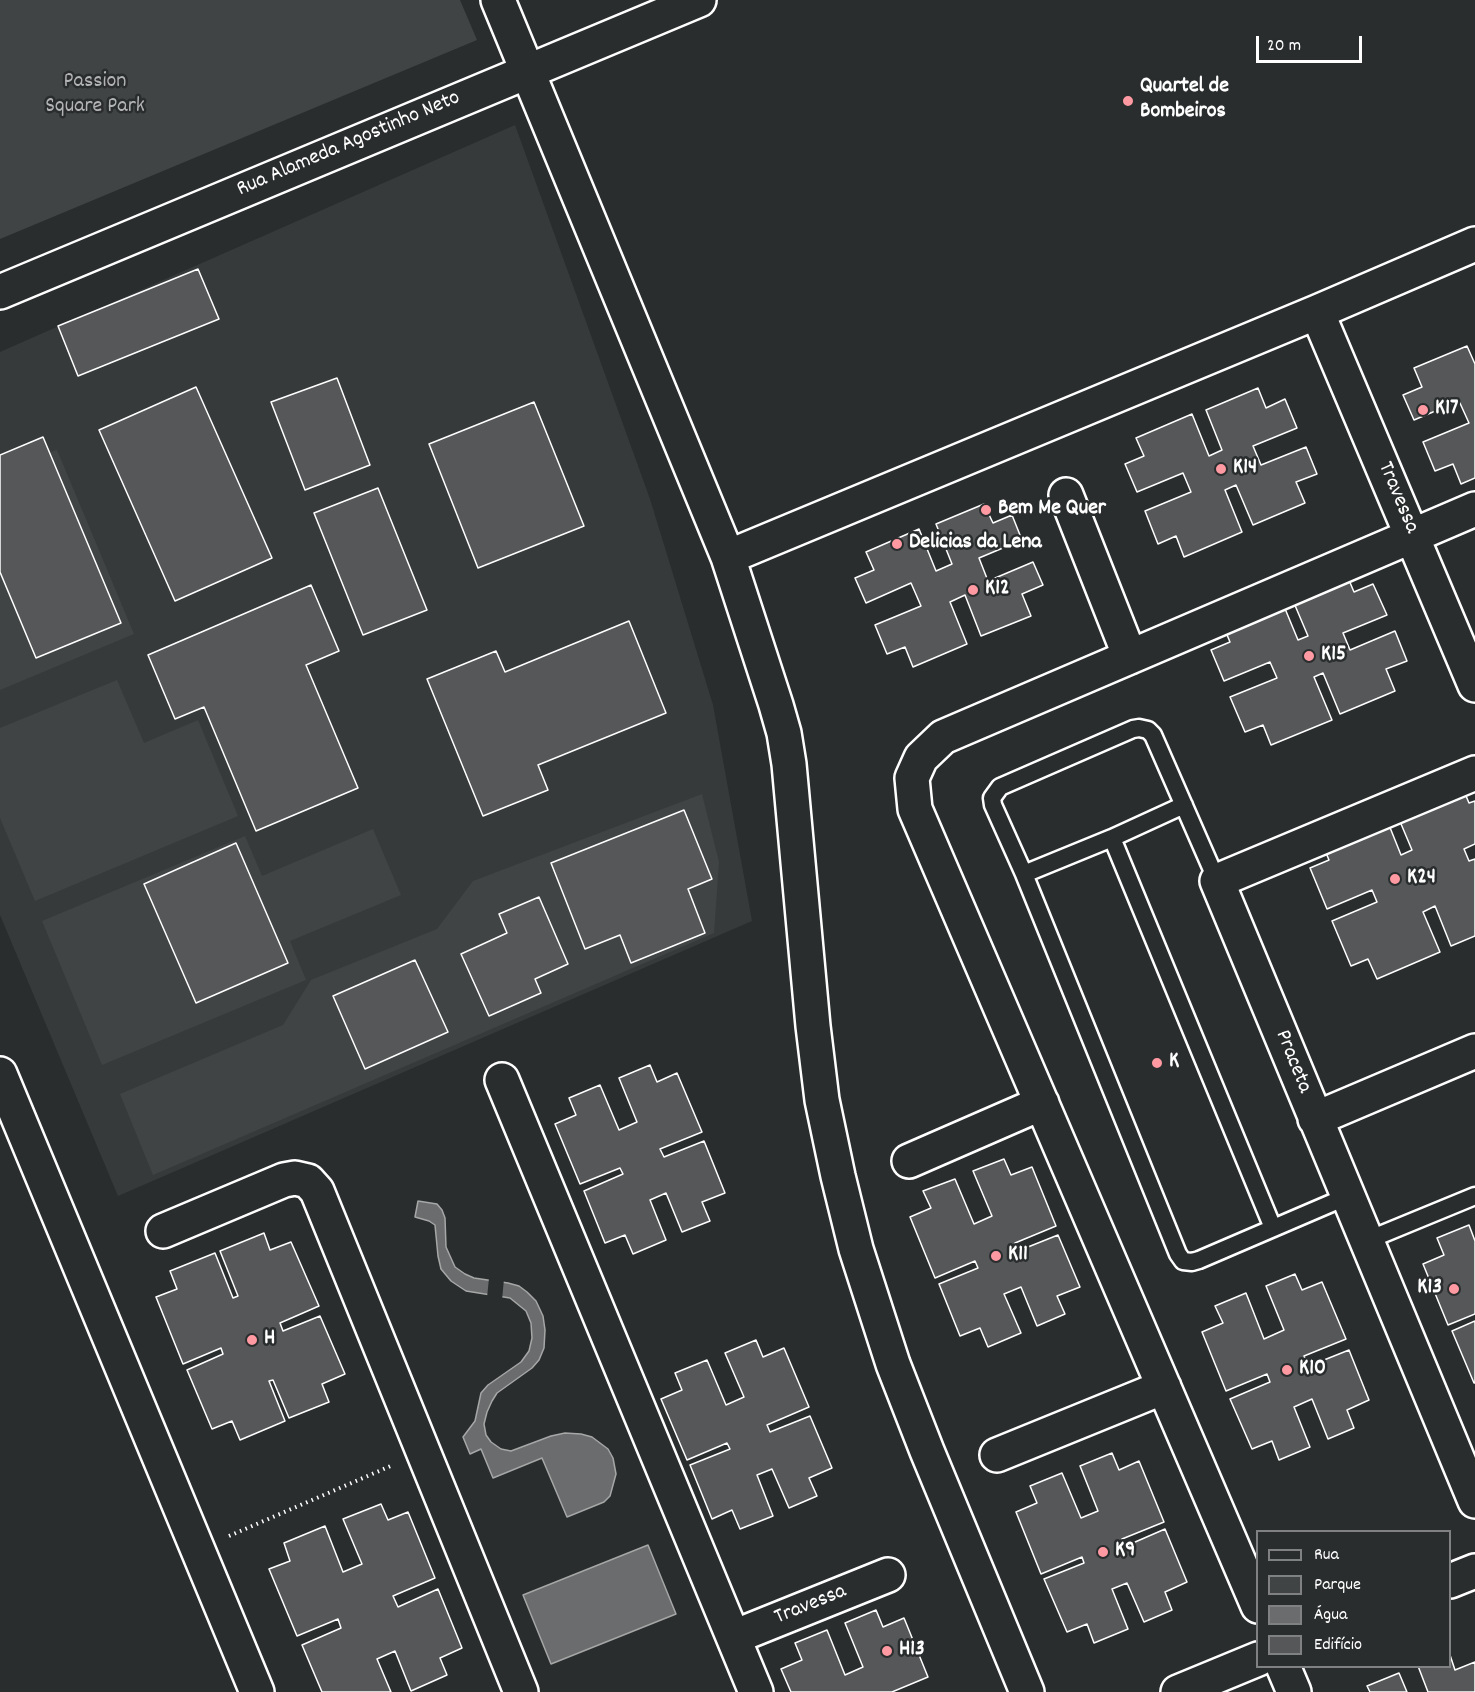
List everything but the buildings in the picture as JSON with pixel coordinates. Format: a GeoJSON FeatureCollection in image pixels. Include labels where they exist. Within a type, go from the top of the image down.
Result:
{"type":"FeatureCollection","features":[{"type":"Feature","properties":{"kind":"street"},"geometry":{"type":"LineString","coordinates":[[498,0],[728,557],[772,693],[784,733],[789,764],[822,1100],[856,1249],[893,1364],[927,1452],[1027,1692]]}},
{"type":"Feature","properties":{"kind":"street","name":"Rua Alameda Agostinho Neto"},"geometry":{"type":"LineString","coordinates":[[0,292],[699,0]]}},
{"type":"Feature","properties":{"kind":"street"},"geometry":{"type":"LineString","coordinates":[[728,557],[1475,244]]}},
{"type":"Feature","properties":{"kind":"street","name":"Travessa"},"geometry":{"type":"LineString","coordinates":[[1317,312],[1475,685]]}},
{"type":"Feature","properties":{"kind":"street"},"geometry":{"type":"LineString","coordinates":[[1066,495],[1130,657]]}},
{"type":"Feature","properties":{"kind":"street"},"geometry":{"type":"LineString","coordinates":[[1256,1604],[915,808],[912,778],[921,758],[943,737],[1475,509]]}},
{"type":"Feature","properties":{"kind":"street"},"geometry":{"type":"LineString","coordinates":[[1217,881],[1475,773]]}},
{"type":"Feature","properties":{"kind":"street","name":"Praceta"},"geometry":{"type":"LineString","coordinates":[[1217,881],[1475,1501]]}},
{"type":"Feature","properties":{"kind":"street"},"geometry":{"type":"LineString","coordinates":[[1315,1119],[1475,1051]]}},
{"type":"Feature","properties":{"kind":"street"},"geometry":{"type":"LineString","coordinates":[[0,1074],[257,1692]]}},
{"type":"Feature","properties":{"kind":"street"},"geometry":{"type":"LineString","coordinates":[[502,1080],[756,1692]]}},
{"type":"Feature","properties":{"kind":"street"},"geometry":{"type":"LineString","coordinates":[[909,1161],[1042,1103]]}},
{"type":"Feature","properties":{"kind":"street"},"geometry":{"type":"LineString","coordinates":[[164,1231],[284,1180],[295,1178],[308,1181],[317,1191],[521,1692]]}},
{"type":"Feature","properties":{"kind":"street"},"geometry":{"type":"LineString","coordinates":[[997,1455],[1164,1387]]}},
{"type":"Feature","properties":{"kind":"street"},"geometry":{"type":"LineString","coordinates":[[1451,1580],[1475,1570]]}},
{"type":"Feature","properties":{"kind":"street","name":"Travessa"},"geometry":{"type":"LineString","coordinates":[[734,1637],[888,1575]]}},
{"type":"Feature","properties":{"kind":"street"},"geometry":{"type":"LineString","coordinates":[[1178,1692],[1256,1659]]}},
{"type":"Feature","properties":{"kind":"street"},"geometry":{"type":"LineString","coordinates":[[1284,1668],[1294,1692]]}},
{"type":"Feature","properties":{"kind":"lane"},"geometry":{"type":"LineString","coordinates":[[1217,881],[1153,735],[1148,730],[1133,729],[1000,787],[992,798],[1178,1254],[1183,1261],[1199,1260],[1348,1196]]}},
{"type":"Feature","properties":{"kind":"lane"},"geometry":{"type":"LineString","coordinates":[[1024,874],[1184,805]]}},
{"type":"Feature","properties":{"kind":"lane"},"geometry":{"type":"LineString","coordinates":[[1112,838],[1273,1228]]}},
{"type":"Feature","properties":{"kind":"lane"},"geometry":{"type":"LineString","coordinates":[[1368,1240],[1475,1196]]}},
{"type":"Feature","properties":{"kind":"path"},"geometry":{"type":"LineString","coordinates":[[198,1550],[423,1452]]}},
{"type":"Feature","properties":{"kind":"shaded area"},"geometry":{"type":"Polygon","coordinates":[[[515,125],[650,499],[713,705],[752,921],[118,1196],[0,915],[0,352],[515,125]]]}},
{"type":"Feature","properties":{"kind":"green space","name":"Passion Square Park"},"geometry":{"type":"Polygon","coordinates":[[[0,0],[460,0],[477,40],[0,239],[0,0]]]}},
{"type":"Feature","properties":{"kind":"green space"},"geometry":{"type":"Polygon","coordinates":[[[43,437],[50,452],[57,450],[134,634],[0,690],[0,455],[43,437]]]}},
{"type":"Feature","properties":{"kind":"green space"},"geometry":{"type":"Polygon","coordinates":[[[117,680],[144,743],[198,720],[238,816],[35,901],[0,818],[0,728],[117,680]]]}},
{"type":"Feature","properties":{"kind":"green space"},"geometry":{"type":"Polygon","coordinates":[[[702,794],[719,862],[714,933],[153,1175],[120,1094],[283,1025],[311,980],[437,929],[473,881],[702,794]]]}},
{"type":"Feature","properties":{"kind":"green space"},"geometry":{"type":"Polygon","coordinates":[[[373,829],[401,895],[290,941],[306,980],[102,1065],[42,921],[245,836],[262,876],[373,829]]]}},
{"type":"Feature","properties":{"kind":"water"},"geometry":{"type":"Polygon","coordinates":[[[418,1201],[437,1204],[442,1210],[445,1218],[446,1247],[455,1267],[474,1278],[519,1286],[536,1301],[543,1316],[544,1348],[539,1360],[532,1368],[497,1393],[487,1412],[484,1424],[486,1435],[501,1449],[511,1451],[565,1433],[592,1437],[608,1449],[613,1458],[616,1474],[610,1496],[604,1502],[567,1517],[542,1458],[493,1478],[481,1449],[470,1454],[463,1437],[475,1421],[481,1393],[488,1385],[521,1362],[529,1351],[532,1338],[531,1323],[526,1311],[510,1298],[466,1291],[451,1281],[441,1269],[435,1225],[415,1217],[418,1201]]]}},
{"type":"Feature","properties":{"kind":"water"},"geometry":{"type":"Polygon","coordinates":[[[648,1545],[676,1614],[551,1664],[523,1595],[648,1545]]]}},
{"type":"Feature","properties":{"kind":"pier"},"geometry":{"type":"Polygon","coordinates":[[[489,1278],[504,1279],[502,1300],[487,1298],[489,1278]]]}},
{"type":"Feature","properties":{"kind":"place","name":"Quartel de Bombeiros"},"geometry":{"type":"Point","coordinates":[1128,101]}},
{"type":"Feature","properties":{"kind":"place","name":"K17"},"geometry":{"type":"Point","coordinates":[1423,410]}},
{"type":"Feature","properties":{"kind":"place","name":"K14"},"geometry":{"type":"Point","coordinates":[1221,469]}},
{"type":"Feature","properties":{"kind":"place","name":"Bem Me Quer"},"geometry":{"type":"Point","coordinates":[986,510]}},
{"type":"Feature","properties":{"kind":"place","name":"Delicias da Lena"},"geometry":{"type":"Point","coordinates":[897,544]}},
{"type":"Feature","properties":{"kind":"place","name":"K12"},"geometry":{"type":"Point","coordinates":[973,590]}},
{"type":"Feature","properties":{"kind":"place","name":"K15"},"geometry":{"type":"Point","coordinates":[1309,656]}},
{"type":"Feature","properties":{"kind":"place","name":"K24"},"geometry":{"type":"Point","coordinates":[1395,879]}},
{"type":"Feature","properties":{"kind":"place","name":"K"},"geometry":{"type":"Point","coordinates":[1157,1063]}},
{"type":"Feature","properties":{"kind":"place","name":"K11"},"geometry":{"type":"Point","coordinates":[996,1256]}},
{"type":"Feature","properties":{"kind":"place","name":"K13"},"geometry":{"type":"Point","coordinates":[1454,1289]}},
{"type":"Feature","properties":{"kind":"place","name":"H"},"geometry":{"type":"Point","coordinates":[252,1340]}},
{"type":"Feature","properties":{"kind":"place","name":"K10"},"geometry":{"type":"Point","coordinates":[1287,1370]}},
{"type":"Feature","properties":{"kind":"place","name":"K9"},"geometry":{"type":"Point","coordinates":[1103,1552]}},
{"type":"Feature","properties":{"kind":"place","name":"H13"},"geometry":{"type":"Point","coordinates":[887,1651]}}]}
